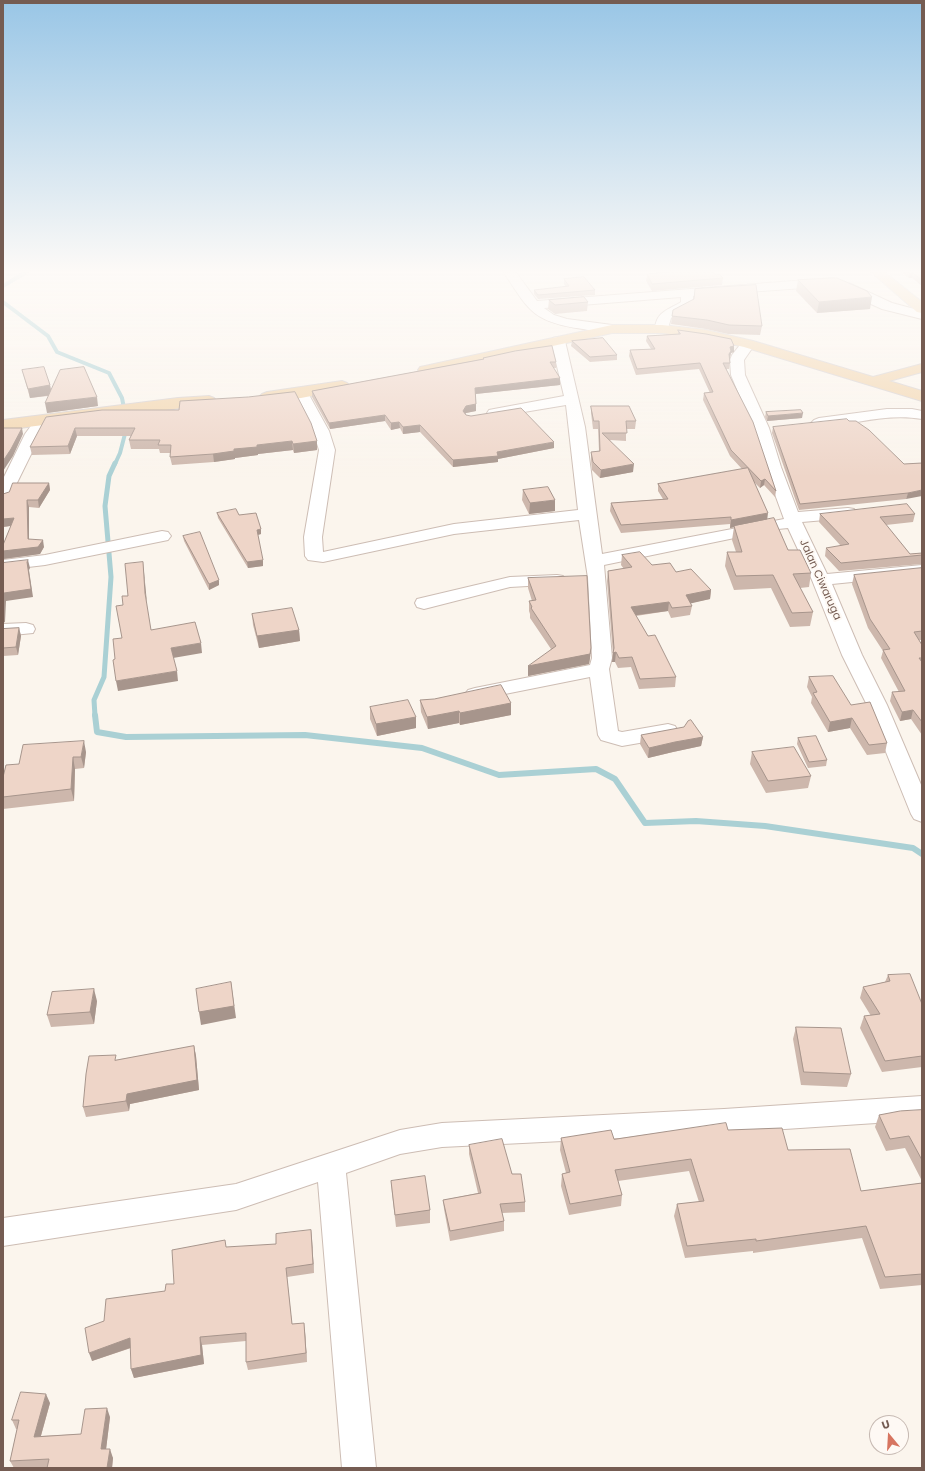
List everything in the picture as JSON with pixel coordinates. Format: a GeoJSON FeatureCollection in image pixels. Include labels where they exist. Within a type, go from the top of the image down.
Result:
{"type":"FeatureCollection","features":[{"type":"Feature","properties":{"kind":"main road"},"geometry":{"type":"LineString","coordinates":[[409,373],[564,340]]}},
{"type":"Feature","properties":{"kind":"main road"},"geometry":{"type":"LineString","coordinates":[[730,340],[922,396]]}},
{"type":"Feature","properties":{"kind":"main road"},"geometry":{"type":"LineString","coordinates":[[873,381],[922,368]]}},
{"type":"Feature","properties":{"kind":"main road"},"geometry":{"type":"LineString","coordinates":[[250,398],[301,393],[357,383]]}},
{"type":"Feature","properties":{"kind":"main road"},"geometry":{"type":"LineString","coordinates":[[3,425],[41,422],[178,403],[226,400]]}},
{"type":"Feature","properties":{"kind":"street"},"geometry":{"type":"LineString","coordinates":[[558,341],[572,399],[587,514],[596,569],[602,644],[602,658],[599,669],[608,735],[622,739],[675,730]]}},
{"type":"Feature","properties":{"kind":"street","name":"Jalan Ciwaruga"},"geometry":{"type":"LineString","coordinates":[[748,344],[739,355],[737,366],[738,375],[769,427],[773,467],[794,521],[821,580],[852,655],[877,705],[922,814]]}},
{"type":"Feature","properties":{"kind":"street"},"geometry":{"type":"LineString","coordinates":[[301,393],[321,431],[327,450],[324,476],[312,537],[314,556],[323,557],[454,529],[587,514]]}},
{"type":"Feature","properties":{"kind":"street"},"geometry":{"type":"LineString","coordinates":[[479,416],[572,399]]}},
{"type":"Feature","properties":{"kind":"street"},"geometry":{"type":"LineString","coordinates":[[807,424],[895,414],[911,413],[922,415]]}},
{"type":"Feature","properties":{"kind":"street"},"geometry":{"type":"LineString","coordinates":[[3,495],[33,434],[41,422]]}},
{"type":"Feature","properties":{"kind":"street"},"geometry":{"type":"LineString","coordinates":[[424,603],[510,582],[575,579],[596,569],[778,524],[860,512]]}},
{"type":"Feature","properties":{"kind":"street"},"geometry":{"type":"LineString","coordinates":[[3,566],[45,560],[162,536]]}},
{"type":"Feature","properties":{"kind":"street"},"geometry":{"type":"LineString","coordinates":[[821,580],[922,570]]}},
{"type":"Feature","properties":{"kind":"street"},"geometry":{"type":"LineString","coordinates":[[3,630],[26,628]]}},
{"type":"Feature","properties":{"kind":"street"},"geometry":{"type":"LineString","coordinates":[[458,698],[599,669]]}},
{"type":"Feature","properties":{"kind":"street"},"geometry":{"type":"LineString","coordinates":[[3,1232],[236,1196],[400,1142],[442,1135],[724,1121],[922,1108]]}},
{"type":"Feature","properties":{"kind":"street"},"geometry":{"type":"LineString","coordinates":[[331,1164],[359,1468]]}},
{"type":"Feature","properties":{"kind":"building"},"geometry":{"type":"Polygon","coordinates":[[[604,340],[617,355],[590,357],[572,341],[604,340]]]}},
{"type":"Feature","properties":{"kind":"building"},"geometry":{"type":"Polygon","coordinates":[[[649,340],[731,340],[734,346],[730,347],[730,363],[723,363],[753,422],[776,491],[765,479],[761,481],[731,450],[704,393],[713,392],[700,363],[637,369],[630,350],[655,349],[649,340]]]}},
{"type":"Feature","properties":{"kind":"building"},"geometry":{"type":"Polygon","coordinates":[[[552,346],[556,362],[550,362],[560,378],[475,388],[476,404],[466,406],[463,411],[466,415],[471,416],[521,408],[554,442],[497,452],[498,456],[453,460],[420,425],[403,427],[399,422],[391,423],[385,415],[329,423],[312,391],[484,359],[483,358],[515,351],[552,346]]]}},
{"type":"Feature","properties":{"kind":"building"},"geometry":{"type":"Polygon","coordinates":[[[44,367],[50,385],[28,389],[22,370],[44,367]]]}},
{"type":"Feature","properties":{"kind":"building"},"geometry":{"type":"Polygon","coordinates":[[[84,367],[97,397],[45,403],[60,370],[84,367]]]}},
{"type":"Feature","properties":{"kind":"building"},"geometry":{"type":"Polygon","coordinates":[[[295,392],[311,423],[317,441],[293,444],[292,441],[257,445],[257,447],[234,449],[234,451],[213,454],[170,457],[171,445],[158,445],[160,440],[129,440],[135,428],[75,428],[68,446],[30,447],[46,417],[102,410],[179,410],[180,401],[248,397],[295,392]]]}},
{"type":"Feature","properties":{"kind":"building"},"geometry":{"type":"Polygon","coordinates":[[[591,406],[629,406],[636,421],[626,421],[627,433],[602,433],[634,464],[601,470],[593,462],[591,452],[600,451],[599,421],[594,421],[591,406]]]}},
{"type":"Feature","properties":{"kind":"building"},"geometry":{"type":"Polygon","coordinates":[[[801,410],[803,413],[768,416],[766,412],[801,410]]]}},
{"type":"Feature","properties":{"kind":"building"},"geometry":{"type":"Polygon","coordinates":[[[847,419],[849,421],[856,421],[869,430],[904,464],[922,463],[922,490],[908,493],[800,504],[773,427],[847,419]]]}},
{"type":"Feature","properties":{"kind":"building"},"geometry":{"type":"Polygon","coordinates":[[[3,428],[22,428],[3,461],[3,428]]]}},
{"type":"Feature","properties":{"kind":"building"},"geometry":{"type":"Polygon","coordinates":[[[748,468],[768,513],[731,520],[731,517],[621,525],[611,503],[668,499],[658,484],[748,468]]]}},
{"type":"Feature","properties":{"kind":"building"},"geometry":{"type":"Polygon","coordinates":[[[13,483],[49,483],[38,500],[27,500],[28,539],[43,540],[38,547],[3,551],[3,545],[14,518],[3,519],[3,494],[9,492],[13,483]]]}},
{"type":"Feature","properties":{"kind":"building"},"geometry":{"type":"Polygon","coordinates":[[[548,487],[555,500],[530,503],[523,490],[548,487]]]}},
{"type":"Feature","properties":{"kind":"building"},"geometry":{"type":"Polygon","coordinates":[[[907,504],[915,514],[880,517],[910,554],[922,553],[922,555],[841,563],[826,548],[849,544],[820,514],[907,504]]]}},
{"type":"Feature","properties":{"kind":"building"},"geometry":{"type":"Polygon","coordinates":[[[236,509],[239,515],[256,513],[261,529],[257,530],[263,560],[247,562],[217,513],[236,509]]]}},
{"type":"Feature","properties":{"kind":"building"},"geometry":{"type":"Polygon","coordinates":[[[774,518],[788,550],[800,550],[811,573],[793,574],[813,612],[792,613],[773,575],[736,576],[727,552],[742,552],[734,526],[774,518]]]}},
{"type":"Feature","properties":{"kind":"building"},"geometry":{"type":"Polygon","coordinates":[[[200,532],[219,580],[209,584],[183,536],[200,532]]]}},
{"type":"Feature","properties":{"kind":"building"},"geometry":{"type":"Polygon","coordinates":[[[640,552],[652,565],[670,563],[676,572],[691,569],[711,590],[686,595],[692,606],[672,608],[669,602],[631,607],[648,636],[655,635],[676,677],[640,679],[632,657],[619,658],[616,652],[613,653],[614,648],[608,571],[632,567],[622,555],[640,552]]]}},
{"type":"Feature","properties":{"kind":"building"},"geometry":{"type":"Polygon","coordinates":[[[28,560],[27,562],[31,589],[4,593],[3,614],[3,563],[28,560]]]}},
{"type":"Feature","properties":{"kind":"building"},"geometry":{"type":"Polygon","coordinates":[[[143,562],[145,593],[151,630],[195,622],[201,643],[171,648],[177,671],[116,681],[113,660],[115,659],[113,639],[122,638],[116,606],[123,605],[122,596],[128,596],[125,564],[143,562]]]}},
{"type":"Feature","properties":{"kind":"building"},"geometry":{"type":"Polygon","coordinates":[[[922,568],[922,631],[914,632],[922,645],[922,658],[919,658],[922,662],[922,722],[913,710],[902,712],[892,692],[905,691],[883,650],[890,649],[870,619],[854,575],[922,568]]]}},
{"type":"Feature","properties":{"kind":"building"},"geometry":{"type":"Polygon","coordinates":[[[587,576],[591,648],[590,654],[528,666],[556,646],[531,608],[532,607],[529,601],[536,600],[528,578],[587,576]]]}},
{"type":"Feature","properties":{"kind":"building"},"geometry":{"type":"Polygon","coordinates":[[[292,608],[299,630],[257,636],[252,614],[292,608]]]}},
{"type":"Feature","properties":{"kind":"building"},"geometry":{"type":"Polygon","coordinates":[[[19,628],[16,647],[3,648],[3,629],[19,628]]]}},
{"type":"Feature","properties":{"kind":"building"},"geometry":{"type":"Polygon","coordinates":[[[833,676],[851,705],[870,702],[887,743],[869,745],[852,718],[830,722],[813,693],[817,692],[809,677],[833,676]]]}},
{"type":"Feature","properties":{"kind":"building"},"geometry":{"type":"Polygon","coordinates":[[[501,685],[511,703],[460,713],[459,711],[427,717],[420,700],[434,699],[501,685]]]}},
{"type":"Feature","properties":{"kind":"building"},"geometry":{"type":"Polygon","coordinates":[[[408,700],[416,717],[376,724],[370,707],[408,700]]]}},
{"type":"Feature","properties":{"kind":"building"},"geometry":{"type":"Polygon","coordinates":[[[691,720],[703,737],[649,748],[641,735],[684,727],[688,721],[691,720]]]}},
{"type":"Feature","properties":{"kind":"building"},"geometry":{"type":"Polygon","coordinates":[[[816,736],[827,760],[809,762],[798,738],[816,736]]]}},
{"type":"Feature","properties":{"kind":"building"},"geometry":{"type":"Polygon","coordinates":[[[84,741],[81,757],[73,757],[71,789],[3,797],[3,777],[6,765],[19,764],[23,745],[84,741]]]}},
{"type":"Feature","properties":{"kind":"building"},"geometry":{"type":"Polygon","coordinates":[[[794,747],[811,776],[768,781],[752,752],[794,747]]]}},
{"type":"Feature","properties":{"kind":"building"},"geometry":{"type":"Polygon","coordinates":[[[910,974],[922,1004],[922,1056],[885,1061],[864,1016],[880,1014],[863,987],[890,981],[888,975],[910,974]]]}},
{"type":"Feature","properties":{"kind":"building"},"geometry":{"type":"Polygon","coordinates":[[[231,982],[234,1006],[199,1012],[196,989],[231,982]]]}},
{"type":"Feature","properties":{"kind":"building"},"geometry":{"type":"Polygon","coordinates":[[[94,989],[90,1012],[47,1015],[52,992],[94,989]]]}},
{"type":"Feature","properties":{"kind":"building"},"geometry":{"type":"Polygon","coordinates":[[[796,1027],[841,1028],[851,1074],[804,1072],[796,1027]]]}},
{"type":"Feature","properties":{"kind":"building"},"geometry":{"type":"Polygon","coordinates":[[[194,1046],[197,1080],[127,1094],[126,1101],[83,1107],[89,1056],[116,1055],[115,1060],[194,1046]]]}},
{"type":"Feature","properties":{"kind":"building"},"geometry":{"type":"Polygon","coordinates":[[[922,1110],[922,1160],[909,1136],[890,1139],[879,1115],[900,1111],[922,1110]]]}},
{"type":"Feature","properties":{"kind":"building"},"geometry":{"type":"Polygon","coordinates":[[[726,1123],[728,1130],[782,1128],[788,1150],[850,1149],[861,1191],[922,1183],[922,1274],[885,1277],[866,1226],[756,1241],[756,1239],[687,1246],[677,1204],[704,1201],[691,1159],[615,1170],[622,1195],[570,1204],[562,1174],[570,1172],[561,1138],[611,1130],[614,1139],[726,1123]]]}},
{"type":"Feature","properties":{"kind":"building"},"geometry":{"type":"Polygon","coordinates":[[[502,1139],[512,1174],[521,1174],[525,1202],[500,1204],[504,1221],[450,1231],[443,1200],[481,1193],[469,1145],[502,1139]]]}},
{"type":"Feature","properties":{"kind":"building"},"geometry":{"type":"Polygon","coordinates":[[[425,1176],[430,1210],[395,1215],[391,1181],[425,1176]]]}},
{"type":"Feature","properties":{"kind":"building"},"geometry":{"type":"Polygon","coordinates":[[[311,1230],[313,1264],[286,1268],[292,1324],[304,1323],[306,1353],[246,1362],[246,1333],[200,1337],[201,1355],[131,1369],[130,1338],[89,1353],[85,1328],[104,1321],[106,1299],[165,1291],[166,1284],[174,1284],[172,1250],[225,1240],[226,1247],[276,1244],[276,1234],[311,1230]]]}},
{"type":"Feature","properties":{"kind":"building"},"geometry":{"type":"Polygon","coordinates":[[[21,1392],[46,1394],[34,1437],[81,1434],[85,1409],[107,1408],[101,1449],[110,1449],[107,1468],[47,1468],[49,1459],[10,1461],[19,1420],[12,1420],[21,1392]]]}},
{"type":"Feature","properties":{"kind":"waterway"},"geometry":{"type":"LineString","coordinates":[[50,340],[57,352],[109,373],[122,398],[125,413]]}},
{"type":"Feature","properties":{"kind":"waterway"},"geometry":{"type":"LineString","coordinates":[[115,464],[120,453],[126,430]]}},
{"type":"Feature","properties":{"kind":"waterway"},"geometry":{"type":"LineString","coordinates":[[95,716],[94,700],[104,677],[111,577],[105,506],[109,476],[115,463]]}},
{"type":"Feature","properties":{"kind":"waterway"},"geometry":{"type":"LineString","coordinates":[[95,715],[97,732],[126,737],[305,735],[422,748],[499,775],[596,769],[615,779],[645,823],[696,821],[765,826],[913,848],[922,854]]}}]}
